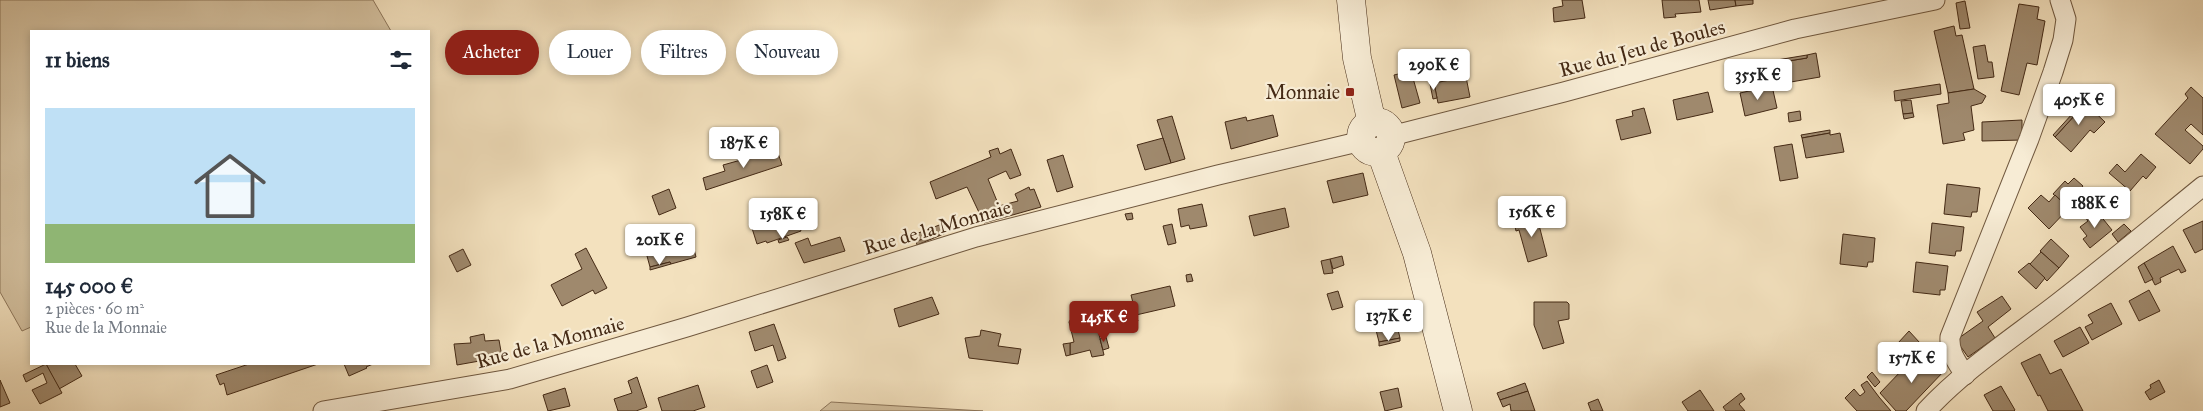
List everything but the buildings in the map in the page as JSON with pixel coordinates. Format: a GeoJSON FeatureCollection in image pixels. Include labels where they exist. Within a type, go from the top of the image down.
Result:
{"type":"FeatureCollection","features":[{"type":"Feature","properties":{"kind":"main road"},"geometry":{"type":"LineString","coordinates":[[1351,0],[1357,58],[1377,138],[1417,253],[1458,411]]}},
{"type":"Feature","properties":{"kind":"street","name":"Rue du Jeu de Boules"},"geometry":{"type":"LineString","coordinates":[[1377,138],[1564,92],[1795,30],[1935,0]]}},
{"type":"Feature","properties":{"kind":"street"},"geometry":{"type":"LineString","coordinates":[[1965,376],[1952,356],[1950,337],[2029,139],[2053,72],[2063,40],[2066,20],[2060,0]]}},
{"type":"Feature","properties":{"kind":"street","name":"Rue de la Monnaie"},"geometry":{"type":"LineString","coordinates":[[323,411],[510,379],[976,237],[1218,175],[1377,138]]}},
{"type":"Feature","properties":{"kind":"street"},"geometry":{"type":"LineString","coordinates":[[1926,411],[1945,391],[1965,376],[1981,360],[2064,298],[2203,186]]}},
{"type":"Feature","properties":{"kind":"shaded area"},"geometry":{"type":"Polygon","coordinates":[[[0,0],[373,0],[390,30],[30,30],[30,327],[22,331],[0,292],[0,0]]]}},
{"type":"Feature","properties":{"kind":"shaded area"},"geometry":{"type":"Polygon","coordinates":[[[831,402],[983,411],[820,411],[831,402]]]}},
{"type":"Feature","properties":{"kind":"place","name":"Monnaie"},"geometry":{"type":"Point","coordinates":[1350,92]}}]}
